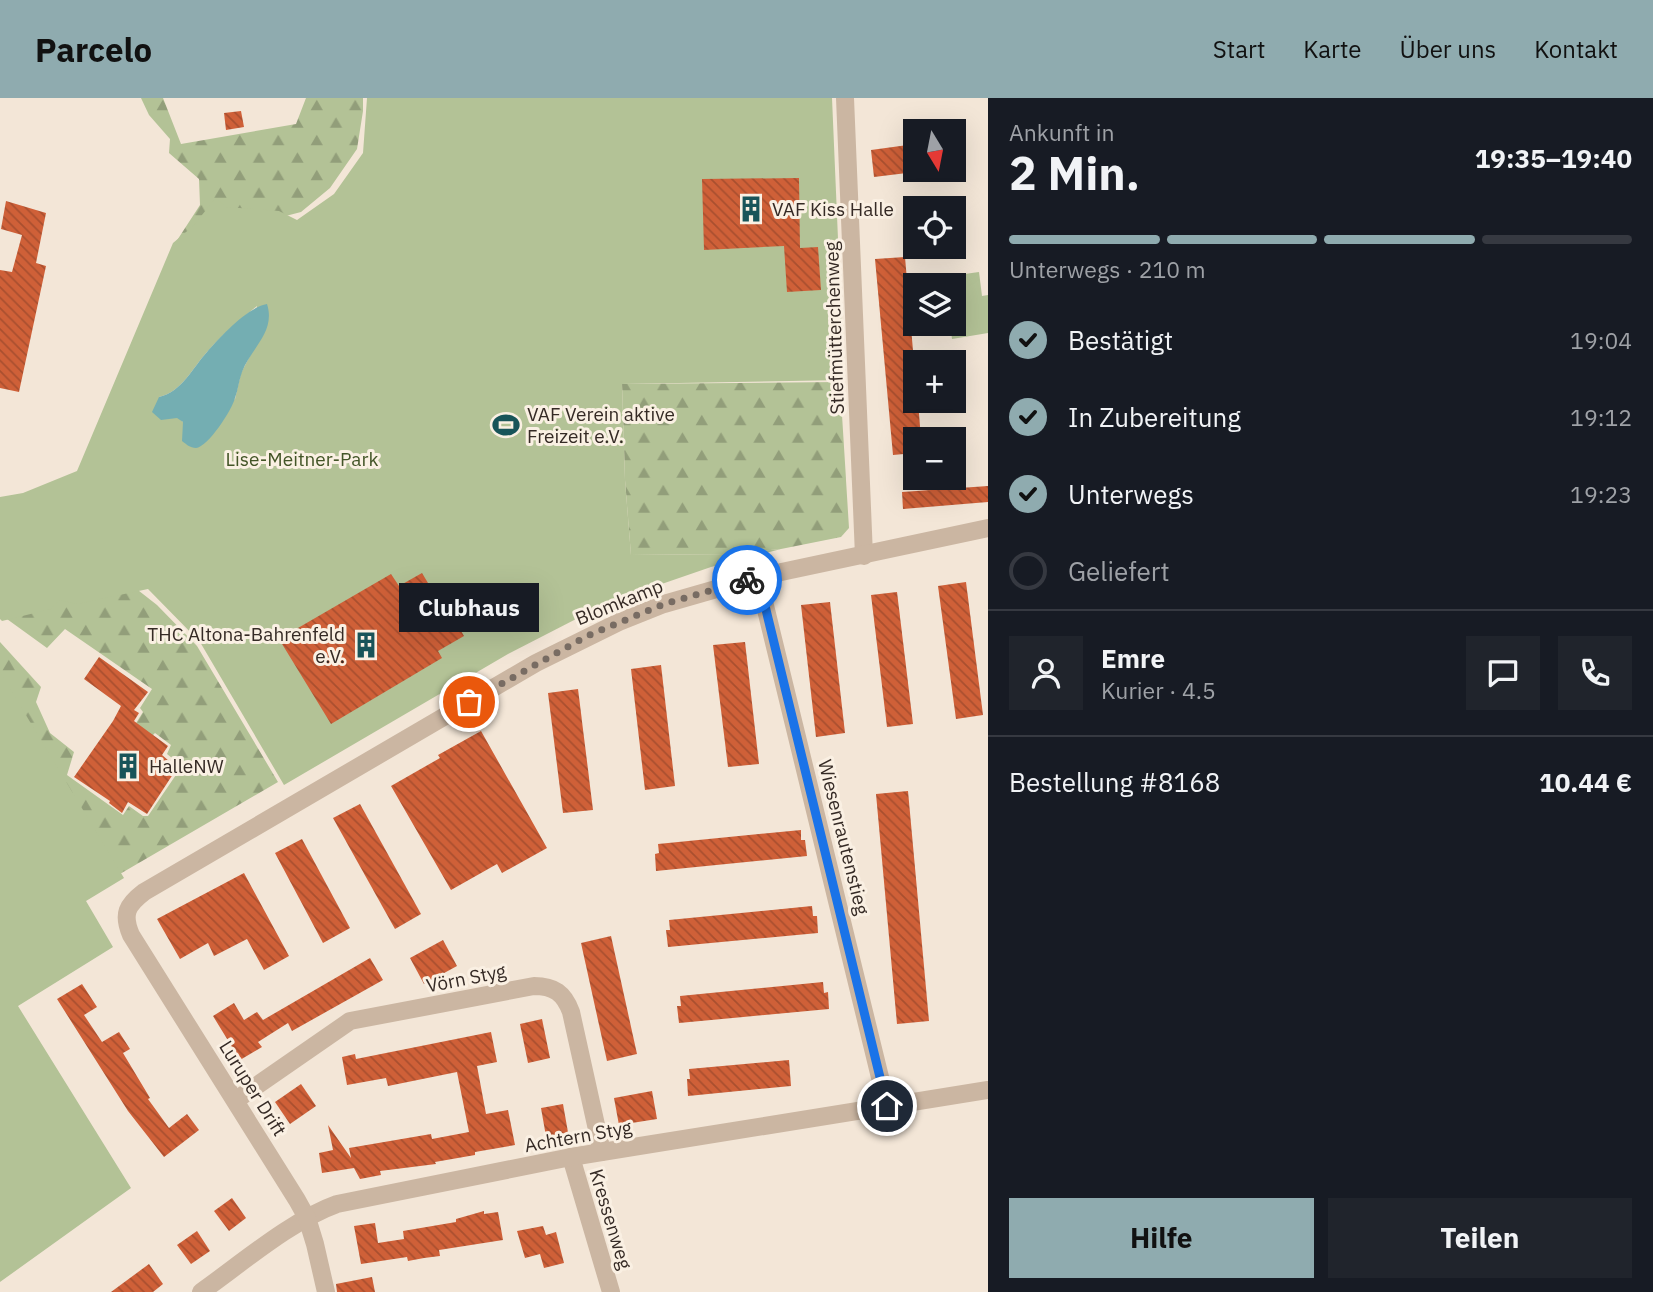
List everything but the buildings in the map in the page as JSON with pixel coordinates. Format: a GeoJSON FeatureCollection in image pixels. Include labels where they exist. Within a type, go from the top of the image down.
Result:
{"type":"FeatureCollection","features":[{"type":"Feature","properties":{"kind":"street","name":"Stiefmütterchenweg"},"geometry":{"type":"LineString","coordinates":[[845,98],[864,556]]}},
{"type":"Feature","properties":{"kind":"street","name":"Blomkamp"},"geometry":{"type":"LineString","coordinates":[[125,915],[128,906],[144,892],[597,631],[664,604],[758,577],[988,528]]}},
{"type":"Feature","properties":{"kind":"street","name":"Wiesenrautenstieg"},"geometry":{"type":"LineString","coordinates":[[758,577],[887,1106]]}},
{"type":"Feature","properties":{"kind":"street","name":"Luruper Drift"},"geometry":{"type":"LineString","coordinates":[[125,915],[131,935],[307,1218],[326,1292]]}},
{"type":"Feature","properties":{"kind":"street","name":"Vörn Styg"},"geometry":{"type":"LineString","coordinates":[[236,1100],[350,1020],[534,986],[547,986],[567,999],[602,1152]]}},
{"type":"Feature","properties":{"kind":"street","name":"Achtern Styg"},"geometry":{"type":"LineString","coordinates":[[201,1292],[307,1218],[337,1204],[570,1157],[988,1090]]}},
{"type":"Feature","properties":{"kind":"street","name":"Kressenweg"},"geometry":{"type":"LineString","coordinates":[[570,1157],[611,1292]]}},
{"type":"Feature","properties":{"kind":"green space"},"geometry":{"type":"Polygon","coordinates":[[[141,98],[163,98],[181,144],[296,124],[306,98],[363,98],[363,111],[357,149],[330,188],[301,212],[174,245],[200,205],[199,179],[169,153],[170,139],[149,115],[141,98]]]}},
{"type":"Feature","properties":{"kind":"green space","name":"VAF Verein aktive Freizeit e.V."},"geometry":{"type":"Polygon","coordinates":[[[367,98],[832,98],[844,380],[622,384],[631,555],[730,554],[781,549],[711,567],[580,617],[508,654],[284,785],[200,642],[148,589],[77,604],[59,600],[51,609],[2,621],[0,619],[0,497],[23,493],[77,471],[173,243],[192,227],[216,198],[226,207],[279,211],[297,220],[334,194],[363,153],[367,98]],[[257,306],[213,346],[181,385],[159,397],[183,422],[184,429],[235,399],[241,373],[251,354],[257,306]]]}},
{"type":"Feature","properties":{"kind":"green space"},"geometry":{"type":"Polygon","coordinates":[[[979,272],[982,296],[988,295],[988,333],[952,339],[952,336],[966,336],[966,274],[979,272]]]}},
{"type":"Feature","properties":{"kind":"green space"},"geometry":{"type":"Polygon","coordinates":[[[840,382],[849,528],[841,537],[781,549],[730,554],[631,555],[622,384],[840,382]]]}},
{"type":"Feature","properties":{"kind":"green space"},"geometry":{"type":"Polygon","coordinates":[[[97,558],[157,605],[197,646],[278,782],[113,878],[0,817],[0,642],[41,687],[36,702],[50,733],[74,752],[67,775],[123,815],[129,806],[143,816],[148,816],[182,766],[167,754],[171,745],[155,733],[149,739],[133,728],[143,712],[140,708],[152,689],[65,629],[47,648],[0,614],[97,558]]]}},
{"type":"Feature","properties":{"kind":"green space"},"geometry":{"type":"Polygon","coordinates":[[[0,672],[124,878],[86,901],[113,947],[18,1006],[131,1188],[0,1282],[0,672]]]}},
{"type":"Feature","properties":{"kind":"water"},"geometry":{"type":"Polygon","coordinates":[[[267,304],[268,323],[242,372],[233,404],[207,441],[196,448],[188,446],[182,441],[183,422],[177,418],[161,420],[152,412],[159,397],[181,385],[235,324],[251,311],[267,304]]]}},
{"type":"Feature","properties":{"kind":"way so far"},"geometry":{"type":"LineString","coordinates":[[469,702],[587,636],[664,604],[747,580]]}},
{"type":"Feature","properties":{"kind":"place","name":"VAF Kiss Halle"},"geometry":{"type":"Point","coordinates":[751,209]}},
{"type":"Feature","properties":{"kind":"place","name":"VAF Verein aktive Freizeit e.V."},"geometry":{"type":"Point","coordinates":[506,425]}},
{"type":"Feature","properties":{"kind":"place","name":"THC Altona-Bahrenfeld e.V."},"geometry":{"type":"Point","coordinates":[366,645]}},
{"type":"Feature","properties":{"kind":"place","name":"Clubhaus"},"geometry":{"type":"Point","coordinates":[469,702]}},
{"type":"Feature","properties":{"kind":"place","name":"HalleNW"},"geometry":{"type":"Point","coordinates":[128,766]}},
{"type":"Feature","properties":{"kind":"route"},"geometry":{"type":"LineString","coordinates":[[747,580],[758,577],[887,1106]]}},
{"type":"Feature","properties":{"kind":"park label","name":"Lise-Meitner-Park"},"geometry":{"type":"Point","coordinates":[302,459]}}]}
